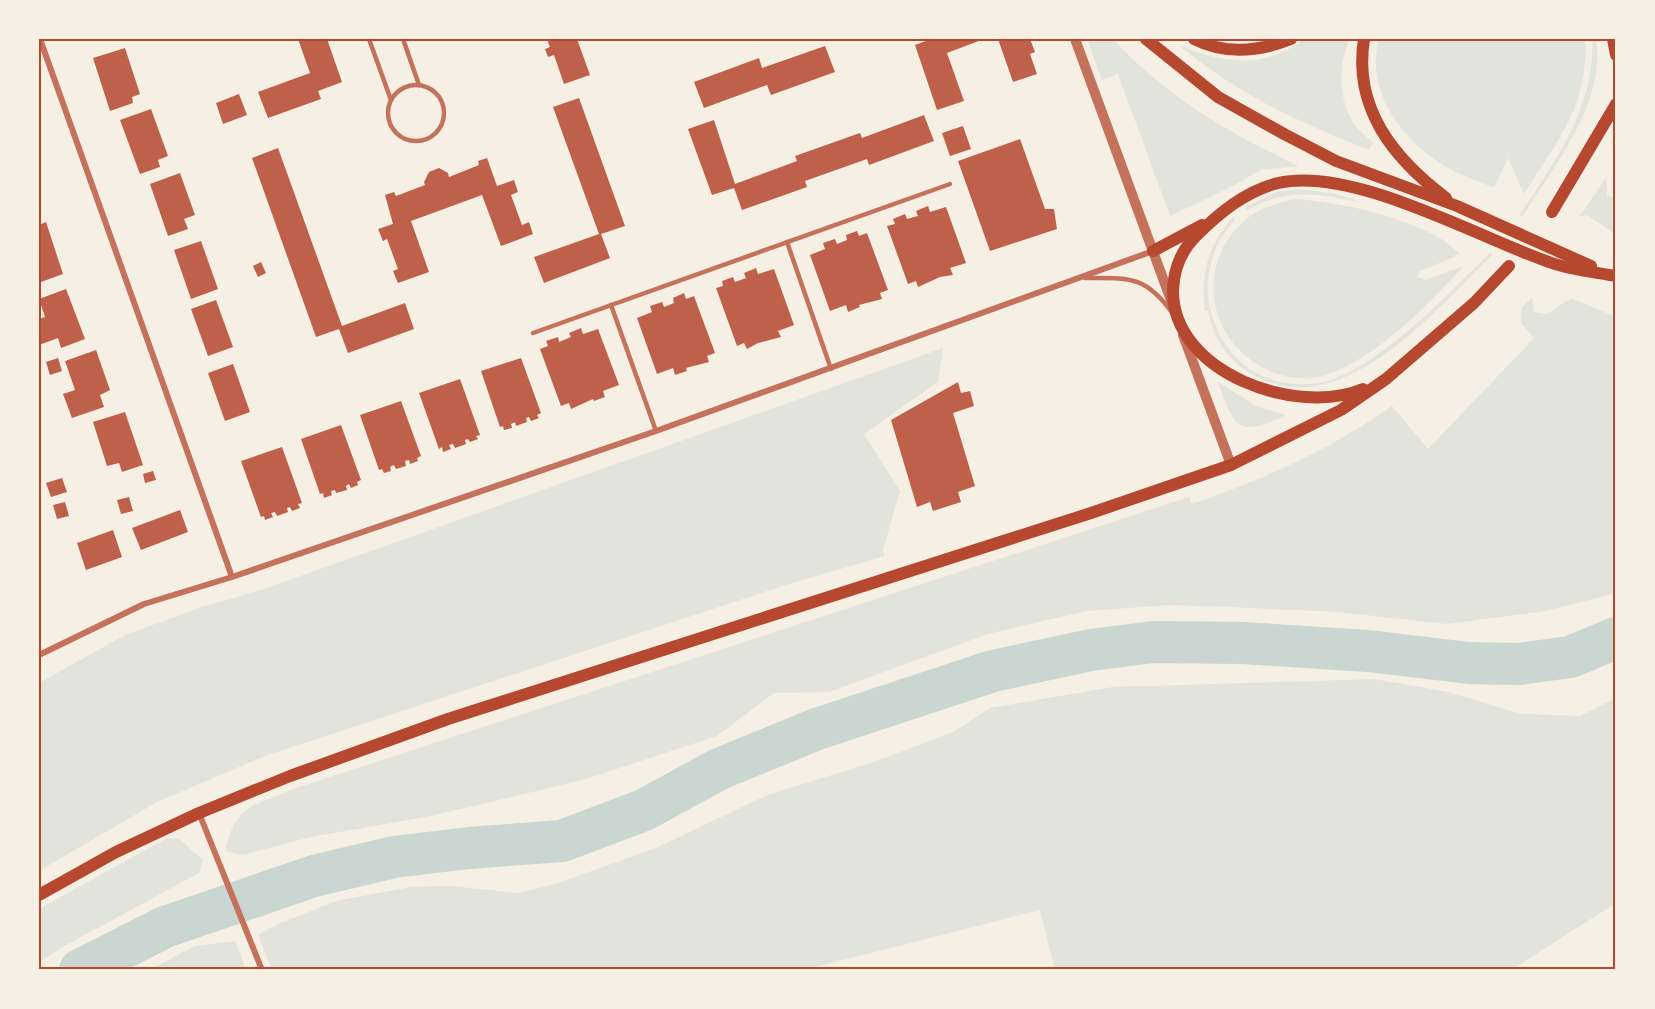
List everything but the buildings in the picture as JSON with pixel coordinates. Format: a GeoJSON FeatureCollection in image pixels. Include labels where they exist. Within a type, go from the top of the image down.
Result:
{"type":"FeatureCollection","features":[{"type":"Feature","properties":{"kind":"main road"},"geometry":{"type":"LineString","coordinates":[[1146,39],[1218,97],[1336,161],[1456,206],[1616,276]]}},
{"type":"Feature","properties":{"kind":"main road"},"geometry":{"type":"LineString","coordinates":[[1194,39],[1222,48],[1245,50],[1269,47],[1292,39]]}},
{"type":"Feature","properties":{"kind":"main road"},"geometry":{"type":"LineString","coordinates":[[1364,39],[1361,59],[1362,84],[1368,105],[1381,131],[1407,162],[1456,206]]}},
{"type":"Feature","properties":{"kind":"main road"},"geometry":{"type":"LineString","coordinates":[[1613,39],[1616,55]]}},
{"type":"Feature","properties":{"kind":"main road"},"geometry":{"type":"LineString","coordinates":[[1552,212],[1616,104]]}},
{"type":"Feature","properties":{"kind":"main road"},"geometry":{"type":"LineString","coordinates":[[1153,251],[1220,215],[1250,194],[1278,183],[1310,179],[1359,188],[1552,263],[1616,276]]}},
{"type":"Feature","properties":{"kind":"main road"},"geometry":{"type":"LineString","coordinates":[[1220,215],[1194,239],[1180,258],[1173,275],[1173,296],[1179,322],[1196,346],[1232,376],[1285,396],[1312,400],[1335,398],[1386,379]]}},
{"type":"Feature","properties":{"kind":"main road"},"geometry":{"type":"LineString","coordinates":[[39,896],[116,852],[199,813],[290,776],[448,719],[1121,504],[1231,465],[1341,410],[1386,379],[1474,303],[1509,266]]}},
{"type":"Feature","properties":{"kind":"street"},"geometry":{"type":"LineString","coordinates":[[40,39],[232,577]]}},
{"type":"Feature","properties":{"kind":"street"},"geometry":{"type":"LineString","coordinates":[[1075,39],[1231,465]]}},
{"type":"Feature","properties":{"kind":"street"},"geometry":{"type":"LineString","coordinates":[[39,655],[144,604],[232,577],[656,431],[1085,278],[1153,251]]}},
{"type":"Feature","properties":{"kind":"street"},"geometry":{"type":"LineString","coordinates":[[199,813],[262,970]]}},
{"type":"Feature","properties":{"kind":"lane"},"geometry":{"type":"LineString","coordinates":[[369,39],[391,100]]}},
{"type":"Feature","properties":{"kind":"lane"},"geometry":{"type":"LineString","coordinates":[[403,39],[419,85]]}},
{"type":"Feature","properties":{"kind":"lane"},"geometry":{"type":"LineString","coordinates":[[419,85],[436,92],[444,108],[442,126],[429,139],[411,141],[394,132],[387,114],[391,100],[400,89],[419,85]]}},
{"type":"Feature","properties":{"kind":"lane"},"geometry":{"type":"LineString","coordinates":[[533,333],[950,184]]}},
{"type":"Feature","properties":{"kind":"lane"},"geometry":{"type":"LineString","coordinates":[[787,242],[831,369]]}},
{"type":"Feature","properties":{"kind":"lane"},"geometry":{"type":"LineString","coordinates":[[1085,278],[1121,278],[1140,282],[1158,292],[1179,322]]}},
{"type":"Feature","properties":{"kind":"lane"},"geometry":{"type":"LineString","coordinates":[[612,305],[656,431]]}},
{"type":"Feature","properties":{"kind":"shaded area"},"geometry":{"type":"Polygon","coordinates":[[[1087,39],[1113,39],[1154,78],[1200,112],[1248,141],[1299,166],[1261,170],[1170,216],[1118,74],[1102,80],[1087,39]]]}},
{"type":"Feature","properties":{"kind":"shaded area"},"geometry":{"type":"Polygon","coordinates":[[[1303,39],[1350,39],[1343,59],[1342,92],[1348,113],[1355,125],[1373,142],[1369,150],[1293,118],[1269,105],[1223,78],[1179,45],[1210,56],[1242,60],[1274,56],[1303,39]]]}},
{"type":"Feature","properties":{"kind":"shaded area"},"geometry":{"type":"Polygon","coordinates":[[[1379,39],[1585,39],[1585,62],[1576,103],[1559,139],[1524,194],[1508,158],[1494,188],[1448,168],[1417,145],[1391,114],[1383,97],[1377,78],[1376,59],[1379,39]]]}},
{"type":"Feature","properties":{"kind":"shaded area"},"geometry":{"type":"Polygon","coordinates":[[[1592,39],[1596,39],[1597,63],[1586,110],[1563,155],[1522,217],[1520,214],[1559,153],[1580,109],[1591,63],[1592,39]]]}},
{"type":"Feature","properties":{"kind":"shaded area"},"geometry":{"type":"Polygon","coordinates":[[[1606,178],[1607,195],[1616,199],[1616,238],[1611,231],[1587,215],[1579,217],[1606,178]]]}},
{"type":"Feature","properties":{"kind":"shaded area"},"geometry":{"type":"Polygon","coordinates":[[[1299,189],[1337,194],[1366,204],[1320,195],[1291,195],[1247,210],[1245,207],[1277,192],[1299,189]]]}},
{"type":"Feature","properties":{"kind":"shaded area"},"geometry":{"type":"Polygon","coordinates":[[[1295,199],[1332,203],[1387,216],[1438,237],[1459,253],[1420,271],[1418,277],[1426,280],[1464,266],[1401,329],[1345,367],[1326,375],[1306,379],[1292,378],[1272,372],[1251,360],[1234,344],[1222,325],[1215,304],[1214,282],[1218,260],[1228,239],[1245,220],[1262,209],[1295,199]]]}},
{"type":"Feature","properties":{"kind":"shaded area"},"geometry":{"type":"Polygon","coordinates":[[[1233,217],[1235,220],[1217,247],[1208,277],[1210,306],[1219,334],[1236,357],[1260,375],[1289,384],[1322,382],[1343,375],[1365,363],[1411,328],[1490,253],[1493,254],[1417,329],[1387,353],[1356,372],[1323,384],[1290,387],[1257,377],[1238,365],[1218,340],[1208,311],[1205,311],[1204,285],[1208,261],[1217,238],[1233,217]]]}},
{"type":"Feature","properties":{"kind":"shaded area"},"geometry":{"type":"Polygon","coordinates":[[[1532,298],[1534,312],[1547,314],[1571,298],[1616,317],[1616,593],[1547,611],[1446,624],[1338,612],[1226,607],[1170,605],[1086,611],[988,634],[829,692],[774,693],[717,736],[583,780],[431,816],[311,837],[243,855],[225,851],[234,824],[241,815],[256,804],[293,789],[1189,497],[1192,504],[1296,462],[1344,437],[1392,406],[1428,449],[1534,338],[1521,323],[1522,307],[1532,298]]]}},
{"type":"Feature","properties":{"kind":"shaded area"},"geometry":{"type":"Polygon","coordinates":[[[943,348],[938,382],[864,434],[900,491],[883,550],[885,556],[789,584],[265,756],[157,802],[39,871],[39,683],[125,635],[202,607],[261,590],[943,348]]]}},
{"type":"Feature","properties":{"kind":"shaded area"},"geometry":{"type":"Polygon","coordinates":[[[1218,382],[1256,406],[1286,415],[1258,426],[1240,425],[1229,410],[1218,382]]]}},
{"type":"Feature","properties":{"kind":"shaded area"},"geometry":{"type":"Polygon","coordinates":[[[1374,679],[1449,692],[1521,714],[1580,716],[1616,698],[1616,903],[1511,970],[1055,970],[1040,910],[803,970],[272,970],[258,935],[278,924],[336,901],[411,887],[452,886],[518,893],[558,883],[656,848],[767,795],[874,762],[953,732],[990,708],[1113,687],[1374,679]]]}},
{"type":"Feature","properties":{"kind":"shaded area"},"geometry":{"type":"Polygon","coordinates":[[[167,838],[179,839],[203,860],[199,873],[59,949],[39,963],[39,909],[167,838]]]}},
{"type":"Feature","properties":{"kind":"shaded area"},"geometry":{"type":"Polygon","coordinates":[[[235,941],[246,970],[149,970],[195,946],[235,941]]]}},
{"type":"Feature","properties":{"kind":"waterway"},"geometry":{"type":"LineString","coordinates":[[80,970],[165,927],[314,876],[394,857],[469,848],[562,841],[644,810],[719,769],[817,729],[993,671],[1091,650],[1153,642],[1243,643],[1368,651],[1469,663],[1519,664],[1570,657],[1616,638]]}}]}
